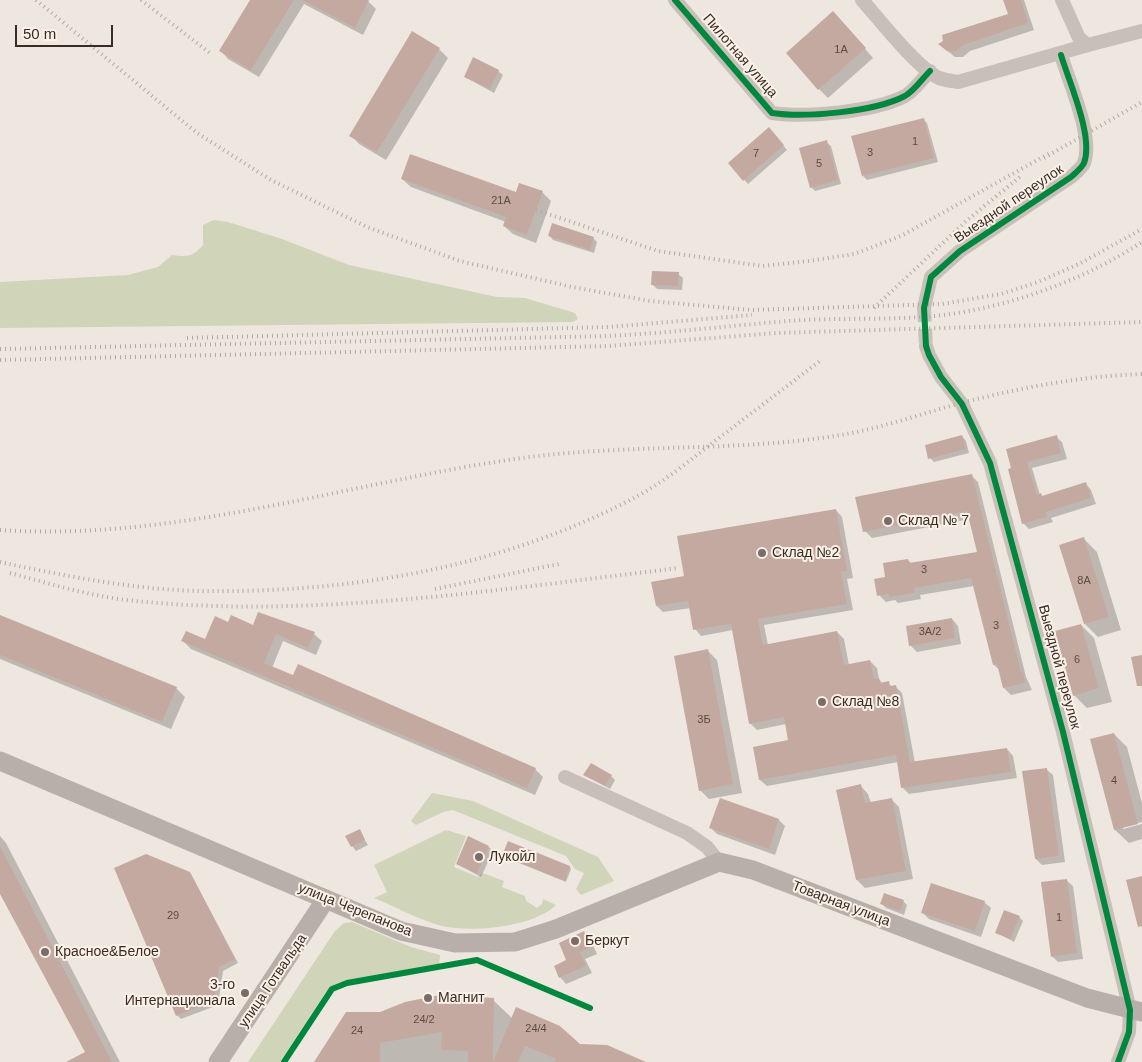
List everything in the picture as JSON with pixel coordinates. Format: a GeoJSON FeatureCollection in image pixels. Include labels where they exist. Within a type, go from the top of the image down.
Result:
{"type":"FeatureCollection","features":[{"type":"Feature","properties":{"kind":"main road","name":"улица Черепанова"},"geometry":{"type":"LineString","coordinates":[[0,761],[401,931],[455,943],[515,942],[565,925],[719,862]]}},
{"type":"Feature","properties":{"kind":"main road","name":"Товарная улица"},"geometry":{"type":"LineString","coordinates":[[719,862],[740,866],[1087,998],[1136,1011]]}},
{"type":"Feature","properties":{"kind":"main road","name":"улица Готвальда"},"geometry":{"type":"LineString","coordinates":[[218,1062],[326,899]]}},
{"type":"Feature","properties":{"kind":"street","name":"Пилотная улица"},"geometry":{"type":"LineString","coordinates":[[676,0],[772,112],[794,116],[877,106],[907,95],[930,71]]}},
{"type":"Feature","properties":{"kind":"street"},"geometry":{"type":"LineString","coordinates":[[862,0],[902,46],[930,71],[940,78],[958,82],[1142,31]]}},
{"type":"Feature","properties":{"kind":"street"},"geometry":{"type":"LineString","coordinates":[[1062,0],[1079,38],[1088,45]]}},
{"type":"Feature","properties":{"kind":"street","name":"Выездной переулок"},"geometry":{"type":"LineString","coordinates":[[924,308],[931,277],[960,251],[1071,178],[1083,166],[1086,152],[1084,133],[1061,55]]}},
{"type":"Feature","properties":{"kind":"street","name":"Выездной переулок"},"geometry":{"type":"LineString","coordinates":[[926,346],[941,377],[962,404],[990,463],[1020,572],[1136,1011],[1120,1057]]}},
{"type":"Feature","properties":{"kind":"street"},"geometry":{"type":"LineString","coordinates":[[565,777],[687,833],[707,848],[719,862]]}},
{"type":"Feature","properties":{"kind":"green space"},"geometry":{"type":"Polygon","coordinates":[[[214,220],[228,222],[282,239],[349,265],[497,297],[525,298],[575,313],[578,319],[573,322],[0,328],[0,282],[128,275],[158,267],[172,255],[186,256],[196,252],[203,245],[203,225],[214,220]]]}},
{"type":"Feature","properties":{"kind":"green space"},"geometry":{"type":"Polygon","coordinates":[[[432,793],[473,801],[598,857],[614,881],[581,895],[576,889],[584,873],[575,869],[566,856],[453,810],[443,812],[416,825],[411,821],[432,793]]]}},
{"type":"Feature","properties":{"kind":"green space"},"geometry":{"type":"Polygon","coordinates":[[[446,830],[466,836],[454,867],[478,877],[483,873],[504,881],[502,887],[525,896],[526,901],[537,908],[542,904],[543,899],[556,905],[546,913],[533,919],[502,926],[469,929],[442,926],[416,917],[374,898],[387,892],[374,865],[446,830]]]}},
{"type":"Feature","properties":{"kind":"green space"},"geometry":{"type":"Polygon","coordinates":[[[352,922],[411,947],[440,955],[439,965],[338,983],[326,992],[280,1062],[248,1062],[335,931],[344,923],[352,922]]]}},
{"type":"Feature","properties":{"kind":"building"},"geometry":{"type":"Polygon","coordinates":[[[250,0],[294,0],[251,70],[219,51],[250,0]]]}},
{"type":"Feature","properties":{"kind":"building"},"geometry":{"type":"Polygon","coordinates":[[[302,0],[369,0],[355,28],[302,0]]]}},
{"type":"Feature","properties":{"kind":"building"},"geometry":{"type":"Polygon","coordinates":[[[1003,0],[1021,0],[1028,23],[963,45],[956,51],[947,51],[938,44],[943,41],[942,35],[1008,14],[1003,0]]]}},
{"type":"Feature","properties":{"kind":"building"},"geometry":{"type":"Polygon","coordinates":[[[833,11],[866,48],[818,90],[786,53],[833,11]]]}},
{"type":"Feature","properties":{"kind":"building"},"geometry":{"type":"Polygon","coordinates":[[[412,31],[440,48],[377,152],[349,136],[412,31]]]}},
{"type":"Feature","properties":{"kind":"building"},"geometry":{"type":"Polygon","coordinates":[[[473,57],[499,70],[490,89],[464,77],[473,57]]]}},
{"type":"Feature","properties":{"kind":"building"},"geometry":{"type":"Polygon","coordinates":[[[924,118],[934,158],[862,176],[851,136],[924,118]]]}},
{"type":"Feature","properties":{"kind":"building"},"geometry":{"type":"Polygon","coordinates":[[[769,127],[784,145],[743,181],[728,163],[769,127]]]}},
{"type":"Feature","properties":{"kind":"building"},"geometry":{"type":"Polygon","coordinates":[[[827,140],[838,180],[810,188],[799,148],[827,140]]]}},
{"type":"Feature","properties":{"kind":"building"},"geometry":{"type":"Polygon","coordinates":[[[410,154],[516,192],[519,183],[543,191],[527,235],[503,226],[506,217],[401,179],[410,154]]]}},
{"type":"Feature","properties":{"kind":"building"},"geometry":{"type":"Polygon","coordinates":[[[552,223],[594,237],[590,250],[548,236],[552,223]]]}},
{"type":"Feature","properties":{"kind":"building"},"geometry":{"type":"Polygon","coordinates":[[[652,271],[679,272],[678,286],[651,285],[652,271]]]}},
{"type":"Feature","properties":{"kind":"building"},"geometry":{"type":"Polygon","coordinates":[[[962,435],[966,449],[928,459],[925,445],[962,435]]]}},
{"type":"Feature","properties":{"kind":"building"},"geometry":{"type":"Polygon","coordinates":[[[1057,435],[1061,453],[1027,462],[1037,495],[1041,493],[1042,496],[1086,482],[1091,498],[1046,512],[1047,517],[1022,524],[1008,469],[1011,468],[1006,449],[1057,435]]]}},
{"type":"Feature","properties":{"kind":"building"},"geometry":{"type":"Polygon","coordinates":[[[972,474],[1025,683],[1003,688],[997,664],[993,665],[971,578],[914,588],[915,593],[889,597],[889,594],[877,596],[874,579],[885,577],[883,563],[908,559],[909,563],[977,552],[967,511],[863,532],[855,497],[972,474]]]}},
{"type":"Feature","properties":{"kind":"building"},"geometry":{"type":"Polygon","coordinates":[[[836,509],[847,571],[841,572],[847,604],[758,619],[763,645],[837,631],[844,665],[870,660],[874,679],[879,678],[880,683],[889,681],[890,686],[896,685],[910,762],[1007,748],[1011,772],[901,788],[896,755],[759,780],[753,747],[788,740],[784,717],[749,724],[731,624],[693,630],[688,601],[656,606],[651,582],[684,576],[677,536],[836,509]]]}},
{"type":"Feature","properties":{"kind":"building"},"geometry":{"type":"Polygon","coordinates":[[[1084,537],[1109,617],[1084,624],[1059,545],[1084,537]]]}},
{"type":"Feature","properties":{"kind":"building"},"geometry":{"type":"Polygon","coordinates":[[[258,612],[315,632],[308,648],[276,634],[264,663],[293,675],[298,664],[536,768],[527,788],[181,641],[186,631],[205,639],[215,616],[228,622],[231,615],[253,625],[258,612]]]}},
{"type":"Feature","properties":{"kind":"building"},"geometry":{"type":"Polygon","coordinates":[[[0,615],[177,687],[162,722],[0,655],[0,615]]]}},
{"type":"Feature","properties":{"kind":"building"},"geometry":{"type":"Polygon","coordinates":[[[952,618],[955,638],[909,646],[906,626],[952,618]]]}},
{"type":"Feature","properties":{"kind":"building"},"geometry":{"type":"Polygon","coordinates":[[[1081,624],[1099,688],[1073,696],[1055,631],[1081,624]]]}},
{"type":"Feature","properties":{"kind":"building"},"geometry":{"type":"Polygon","coordinates":[[[708,649],[733,784],[699,791],[674,656],[708,649]]]}},
{"type":"Feature","properties":{"kind":"building"},"geometry":{"type":"Polygon","coordinates":[[[1142,655],[1142,686],[1137,686],[1131,657],[1142,655]]]}},
{"type":"Feature","properties":{"kind":"building"},"geometry":{"type":"Polygon","coordinates":[[[1114,733],[1138,824],[1114,830],[1090,739],[1114,733]]]}},
{"type":"Feature","properties":{"kind":"building"},"geometry":{"type":"Polygon","coordinates":[[[591,763],[612,775],[605,786],[583,775],[591,763]]]}},
{"type":"Feature","properties":{"kind":"building"},"geometry":{"type":"Polygon","coordinates":[[[1047,768],[1059,856],[1035,859],[1022,771],[1047,768]]]}},
{"type":"Feature","properties":{"kind":"building"},"geometry":{"type":"Polygon","coordinates":[[[861,784],[865,803],[892,798],[906,871],[856,880],[836,790],[861,784]]]}},
{"type":"Feature","properties":{"kind":"building"},"geometry":{"type":"Polygon","coordinates":[[[720,798],[779,819],[769,849],[709,828],[720,798]]]}},
{"type":"Feature","properties":{"kind":"building"},"geometry":{"type":"Polygon","coordinates":[[[360,829],[365,840],[351,847],[345,836],[360,829]]]}},
{"type":"Feature","properties":{"kind":"building"},"geometry":{"type":"Polygon","coordinates":[[[468,836],[489,846],[477,874],[456,864],[468,836]]]}},
{"type":"Feature","properties":{"kind":"building"},"geometry":{"type":"Polygon","coordinates":[[[508,841],[570,866],[565,881],[502,856],[508,841]]]}},
{"type":"Feature","properties":{"kind":"building"},"geometry":{"type":"Polygon","coordinates":[[[0,846],[112,1062],[66,1062],[85,1052],[0,894],[0,846]]]}},
{"type":"Feature","properties":{"kind":"building"},"geometry":{"type":"Polygon","coordinates":[[[146,854],[190,872],[235,959],[219,967],[214,1001],[176,1016],[114,868],[146,854]]]}},
{"type":"Feature","properties":{"kind":"building"},"geometry":{"type":"Polygon","coordinates":[[[1142,876],[1142,926],[1138,927],[1126,880],[1142,876]]]}},
{"type":"Feature","properties":{"kind":"building"},"geometry":{"type":"Polygon","coordinates":[[[1067,879],[1077,953],[1051,957],[1041,882],[1067,879]]]}},
{"type":"Feature","properties":{"kind":"building"},"geometry":{"type":"Polygon","coordinates":[[[931,883],[985,901],[975,931],[921,913],[931,883]]]}},
{"type":"Feature","properties":{"kind":"building"},"geometry":{"type":"Polygon","coordinates":[[[884,893],[904,900],[900,911],[880,904],[884,893]]]}},
{"type":"Feature","properties":{"kind":"building"},"geometry":{"type":"Polygon","coordinates":[[[1004,910],[1020,916],[1010,939],[995,933],[1004,910]]]}},
{"type":"Feature","properties":{"kind":"building"},"geometry":{"type":"Polygon","coordinates":[[[584,931],[591,947],[580,952],[586,966],[559,978],[554,966],[566,960],[559,943],[584,931]]]}},
{"type":"Feature","properties":{"kind":"building"},"geometry":{"type":"Polygon","coordinates":[[[440,995],[494,998],[493,1062],[468,1062],[468,1051],[441,1050],[442,1032],[380,1043],[380,1062],[314,1062],[346,1012],[380,1012],[405,1002],[440,995]]]}},
{"type":"Feature","properties":{"kind":"building"},"geometry":{"type":"Polygon","coordinates":[[[516,1007],[560,1026],[580,1044],[607,1045],[646,1062],[555,1062],[556,1059],[525,1046],[518,1062],[493,1062],[516,1007]]]}},
{"type":"Feature","properties":{"kind":"tunnel"},"geometry":{"type":"LineString","coordinates":[[924,308],[926,346]]}},
{"type":"Feature","properties":{"kind":"railway"},"geometry":{"type":"LineString","coordinates":[[36,0],[197,133],[271,180],[367,227],[460,261],[572,287],[650,301],[751,310],[942,304],[1001,294],[1038,282],[1079,264],[1142,229]]}},
{"type":"Feature","properties":{"kind":"railway"},"geometry":{"type":"LineString","coordinates":[[141,0],[210,53]]}},
{"type":"Feature","properties":{"kind":"railway"},"geometry":{"type":"LineString","coordinates":[[1044,158],[1142,102]]}},
{"type":"Feature","properties":{"kind":"railway"},"geometry":{"type":"LineString","coordinates":[[536,210],[658,251],[762,266],[809,261],[854,254],[901,236],[1050,153]]}},
{"type":"Feature","properties":{"kind":"railway"},"geometry":{"type":"LineString","coordinates":[[874,308],[966,221],[1021,176]]}},
{"type":"Feature","properties":{"kind":"railway"},"geometry":{"type":"LineString","coordinates":[[0,349],[607,336],[788,321],[944,315],[995,305],[1047,289],[1096,268],[1142,242]]}},
{"type":"Feature","properties":{"kind":"railway"},"geometry":{"type":"LineString","coordinates":[[187,338],[609,327],[752,315]]}},
{"type":"Feature","properties":{"kind":"railway"},"geometry":{"type":"LineString","coordinates":[[0,360],[608,346],[776,333],[1142,322]]}},
{"type":"Feature","properties":{"kind":"railway"},"geometry":{"type":"LineString","coordinates":[[0,562],[126,585],[202,591],[313,587],[368,581],[423,572],[477,559],[530,543],[582,523],[643,493],[685,464],[821,360]]}},
{"type":"Feature","properties":{"kind":"railway"},"geometry":{"type":"LineString","coordinates":[[0,530],[66,531],[132,527],[197,519],[262,508],[457,468],[563,453],[730,446],[812,439],[852,433],[965,402],[1021,389],[1081,379],[1142,374]]}},
{"type":"Feature","properties":{"kind":"railway"},"geometry":{"type":"LineString","coordinates":[[435,589],[559,564]]}},
{"type":"Feature","properties":{"kind":"railway"},"geometry":{"type":"LineString","coordinates":[[10,573],[72,590],[119,599],[202,606],[270,606],[339,604],[407,599],[679,568]]}},
{"type":"Feature","properties":{"kind":"cycle path"},"geometry":{"type":"LineString","coordinates":[[675,0],[772,113],[820,114],[858,110],[892,102],[908,94],[930,71]]}},
{"type":"Feature","properties":{"kind":"cycle path"},"geometry":{"type":"LineString","coordinates":[[1061,55],[1079,109],[1086,139],[1084,163],[1071,177],[960,251],[931,277],[924,308],[926,346],[941,377],[962,404],[990,463],[1063,732],[1130,1010],[1129,1032],[1118,1062]]}},
{"type":"Feature","properties":{"kind":"cycle path"},"geometry":{"type":"LineString","coordinates":[[284,1062],[332,989],[347,983],[477,960],[590,1008]]}},
{"type":"Feature","properties":{"kind":"place","name":"Склад № 7"},"geometry":{"type":"Point","coordinates":[888,521]}},
{"type":"Feature","properties":{"kind":"place","name":"Склад №2"},"geometry":{"type":"Point","coordinates":[762,553]}},
{"type":"Feature","properties":{"kind":"place","name":"Склад №8"},"geometry":{"type":"Point","coordinates":[822,702]}},
{"type":"Feature","properties":{"kind":"place","name":"Лукойл"},"geometry":{"type":"Point","coordinates":[479,857]}},
{"type":"Feature","properties":{"kind":"place","name":"Беркут"},"geometry":{"type":"Point","coordinates":[575,941]}},
{"type":"Feature","properties":{"kind":"place","name":"Красное&Белое"},"geometry":{"type":"Point","coordinates":[45,952]}},
{"type":"Feature","properties":{"kind":"place","name":"3-го Интернационала"},"geometry":{"type":"Point","coordinates":[245,993]}},
{"type":"Feature","properties":{"kind":"place","name":"Магнит"},"geometry":{"type":"Point","coordinates":[428,998]}}]}
